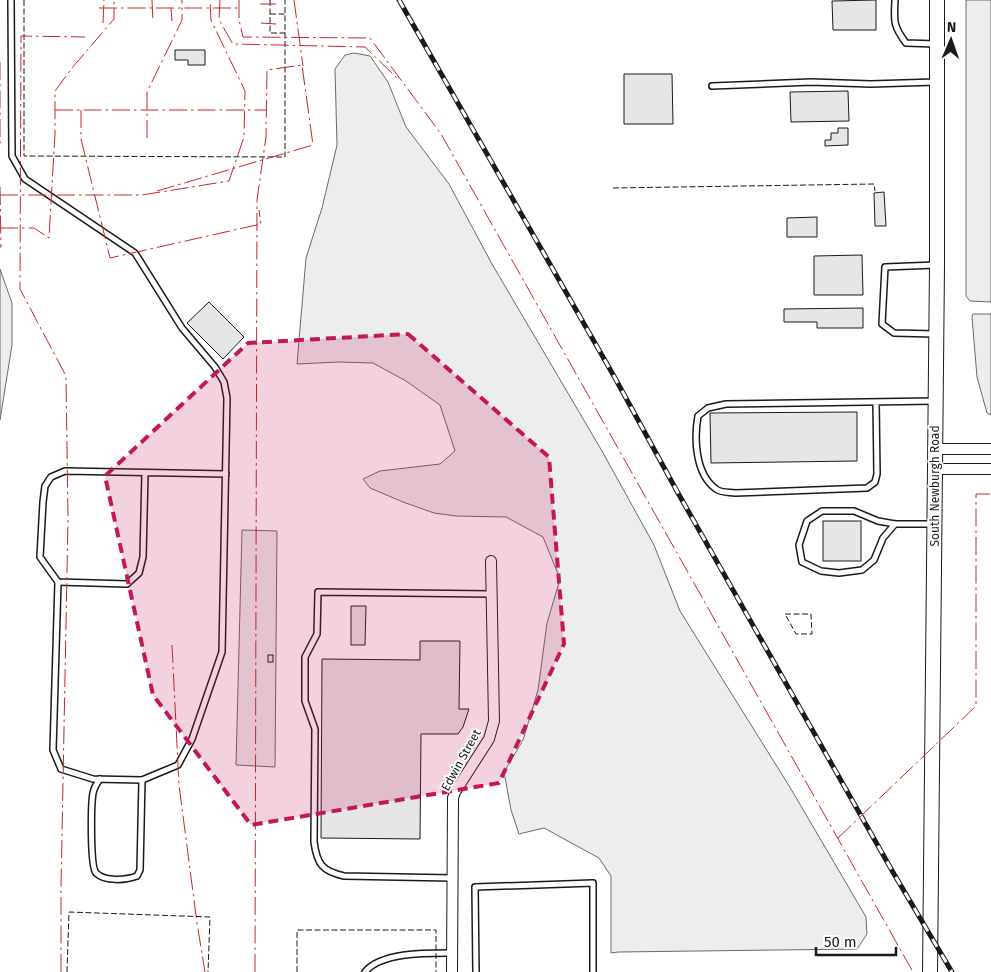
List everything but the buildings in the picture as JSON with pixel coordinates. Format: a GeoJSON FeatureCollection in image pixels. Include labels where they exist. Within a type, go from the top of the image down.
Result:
{"type":"FeatureCollection","features":[{"type":"Feature","properties":{"kind":"main road","name":"South Newburgh Road"},"geometry":{"type":"LineString","coordinates":[[930,972],[937,265],[937,0]]}},
{"type":"Feature","properties":{"kind":"street"},"geometry":{"type":"LineString","coordinates":[[935,448],[991,449]]}},
{"type":"Feature","properties":{"kind":"street"},"geometry":{"type":"LineString","coordinates":[[935,469],[991,469]]}},
{"type":"Feature","properties":{"kind":"street","name":"Edwin Street"},"geometry":{"type":"LineString","coordinates":[[452,972],[453,798],[489,739],[494,721],[491,560]]}},
{"type":"Feature","properties":{"kind":"lane"},"geometry":{"type":"LineString","coordinates":[[11,0],[12,156],[25,179],[135,253],[182,328],[215,367],[224,382],[227,398],[226,474],[222,652],[192,739],[178,765],[142,780],[93,779],[61,770],[53,750],[58,582],[40,557],[42,502],[45,486],[51,477],[65,471],[226,474]]}},
{"type":"Feature","properties":{"kind":"lane"},"geometry":{"type":"LineString","coordinates":[[895,0],[896,30],[906,43],[937,44]]}},
{"type":"Feature","properties":{"kind":"lane"},"geometry":{"type":"LineString","coordinates":[[712,86],[811,82],[870,84],[937,82]]}},
{"type":"Feature","properties":{"kind":"lane"},"geometry":{"type":"LineString","coordinates":[[936,334],[894,333],[882,324],[885,267],[937,265]]}},
{"type":"Feature","properties":{"kind":"lane"},"geometry":{"type":"LineString","coordinates":[[876,402],[876,474],[875,482],[867,488],[735,493],[717,491],[708,481],[699,463],[695,435],[698,416],[708,408],[726,404],[936,401]]}},
{"type":"Feature","properties":{"kind":"lane"},"geometry":{"type":"LineString","coordinates":[[58,582],[128,584],[138,573],[143,557],[145,473]]}},
{"type":"Feature","properties":{"kind":"lane"},"geometry":{"type":"LineString","coordinates":[[895,524],[883,538],[874,560],[862,570],[839,573],[821,571],[802,562],[799,545],[807,521],[822,512],[854,512],[878,521],[895,524],[935,524]]}},
{"type":"Feature","properties":{"kind":"lane"},"geometry":{"type":"LineString","coordinates":[[452,878],[344,876],[332,873],[322,867],[316,857],[314,842],[315,729],[305,702],[305,657],[317,634],[318,592],[491,594]]}},
{"type":"Feature","properties":{"kind":"lane"},"geometry":{"type":"LineString","coordinates":[[100,779],[93,791],[92,853],[94,870],[98,876],[111,879],[128,879],[137,876],[140,870],[142,780]]}},
{"type":"Feature","properties":{"kind":"lane"},"geometry":{"type":"LineString","coordinates":[[476,972],[476,887],[594,883],[594,972]]}},
{"type":"Feature","properties":{"kind":"lane"},"geometry":{"type":"LineString","coordinates":[[365,972],[369,967],[384,960],[402,956],[420,953],[452,953]]}},
{"type":"Feature","properties":{"kind":"highlighted area"},"geometry":{"type":"Polygon","coordinates":[[[408,334],[549,457],[564,644],[499,783],[251,825],[153,695],[105,476],[248,343],[408,334]]]}},
{"type":"Feature","properties":{"kind":"shaded area"},"geometry":{"type":"Polygon","coordinates":[[[966,0],[991,0],[991,302],[970,301],[966,296],[966,0]]]}},
{"type":"Feature","properties":{"kind":"shaded area"},"geometry":{"type":"Polygon","coordinates":[[[354,53],[370,56],[388,82],[406,127],[449,184],[492,264],[602,451],[654,545],[680,611],[791,789],[866,917],[867,934],[857,949],[611,953],[611,876],[599,858],[544,828],[519,834],[511,810],[504,772],[523,740],[538,690],[547,623],[560,579],[543,537],[506,517],[456,516],[434,513],[370,488],[363,479],[380,471],[440,464],[455,451],[440,405],[406,381],[373,363],[297,364],[306,258],[322,208],[337,145],[335,69],[345,55],[354,53]]]}},
{"type":"Feature","properties":{"kind":"shaded area"},"geometry":{"type":"Polygon","coordinates":[[[0,269],[12,303],[12,345],[0,420],[0,269]]]}},
{"type":"Feature","properties":{"kind":"shaded area"},"geometry":{"type":"Polygon","coordinates":[[[973,314],[991,314],[991,415],[987,413],[977,377],[973,314]]]}},
{"type":"Feature","properties":{"kind":"shaded area"},"geometry":{"type":"Polygon","coordinates":[[[242,530],[277,531],[275,767],[236,765],[242,530]]]}},
{"type":"Feature","properties":{"kind":"railway"},"geometry":{"type":"LineString","coordinates":[[399,0],[615,378],[894,874],[952,972]]}},
{"type":"Feature","properties":{"kind":"fence"},"geometry":{"type":"LineString","coordinates":[[24,0],[24,156],[285,157],[285,0]]}},
{"type":"Feature","properties":{"kind":"fence"},"geometry":{"type":"LineString","coordinates":[[270,0],[270,33],[285,33]]}},
{"type":"Feature","properties":{"kind":"fence"},"geometry":{"type":"LineString","coordinates":[[270,14],[285,14]]}},
{"type":"Feature","properties":{"kind":"fence"},"geometry":{"type":"LineString","coordinates":[[613,188],[874,184],[875,191]]}},
{"type":"Feature","properties":{"kind":"fence"},"geometry":{"type":"LineString","coordinates":[[785,614],[811,614],[812,634],[796,634],[785,614]]}},
{"type":"Feature","properties":{"kind":"fence"},"geometry":{"type":"LineString","coordinates":[[67,972],[69,912],[210,917],[208,972]]}},
{"type":"Feature","properties":{"kind":"fence"},"geometry":{"type":"LineString","coordinates":[[297,972],[297,930],[436,930],[436,972]]}},
{"type":"Feature","properties":{"kind":"power"},"geometry":{"type":"LineString","coordinates":[[103,23],[104,0]]}},
{"type":"Feature","properties":{"kind":"power"},"geometry":{"type":"LineString","coordinates":[[0,228],[34,228],[49,238],[55,134],[55,91],[114,19],[114,0]]}},
{"type":"Feature","properties":{"kind":"power"},"geometry":{"type":"LineString","coordinates":[[152,0],[153,22]]}},
{"type":"Feature","properties":{"kind":"power"},"geometry":{"type":"LineString","coordinates":[[147,138],[147,92],[182,20],[182,0]]}},
{"type":"Feature","properties":{"kind":"power"},"geometry":{"type":"LineString","coordinates":[[0,195],[142,195],[229,181],[244,137],[245,91],[211,20],[210,0]]}},
{"type":"Feature","properties":{"kind":"power"},"geometry":{"type":"LineString","coordinates":[[220,0],[219,20],[233,44],[365,47],[397,78]]}},
{"type":"Feature","properties":{"kind":"power"},"geometry":{"type":"LineString","coordinates":[[239,0],[239,20],[243,37],[370,38],[441,134],[913,972]]}},
{"type":"Feature","properties":{"kind":"power"},"geometry":{"type":"LineString","coordinates":[[294,0],[303,66]]}},
{"type":"Feature","properties":{"kind":"power"},"geometry":{"type":"LineString","coordinates":[[260,4],[276,4]]}},
{"type":"Feature","properties":{"kind":"power"},"geometry":{"type":"LineString","coordinates":[[99,8],[238,8]]}},
{"type":"Feature","properties":{"kind":"power"},"geometry":{"type":"LineString","coordinates":[[171,8],[172,21]]}},
{"type":"Feature","properties":{"kind":"power"},"geometry":{"type":"LineString","coordinates":[[261,23],[276,24]]}},
{"type":"Feature","properties":{"kind":"power"},"geometry":{"type":"LineString","coordinates":[[61,972],[68,519],[66,376],[20,289],[21,36],[85,37]]}},
{"type":"Feature","properties":{"kind":"power"},"geometry":{"type":"LineString","coordinates":[[0,62],[0,145]]}},
{"type":"Feature","properties":{"kind":"power"},"geometry":{"type":"LineString","coordinates":[[255,972],[257,200],[266,137],[267,70],[302,65],[313,145]]}},
{"type":"Feature","properties":{"kind":"power"},"geometry":{"type":"LineString","coordinates":[[55,110],[266,110]]}},
{"type":"Feature","properties":{"kind":"power"},"geometry":{"type":"LineString","coordinates":[[81,110],[81,139],[110,258],[261,224],[259,210]]}},
{"type":"Feature","properties":{"kind":"power"},"geometry":{"type":"LineString","coordinates":[[157,191],[313,145]]}},
{"type":"Feature","properties":{"kind":"power"},"geometry":{"type":"LineString","coordinates":[[0,187],[0,247]]}},
{"type":"Feature","properties":{"kind":"power"},"geometry":{"type":"LineString","coordinates":[[838,838],[976,706],[976,494],[991,494]]}},
{"type":"Feature","properties":{"kind":"power"},"geometry":{"type":"LineString","coordinates":[[172,645],[179,785],[205,972]]}}]}
